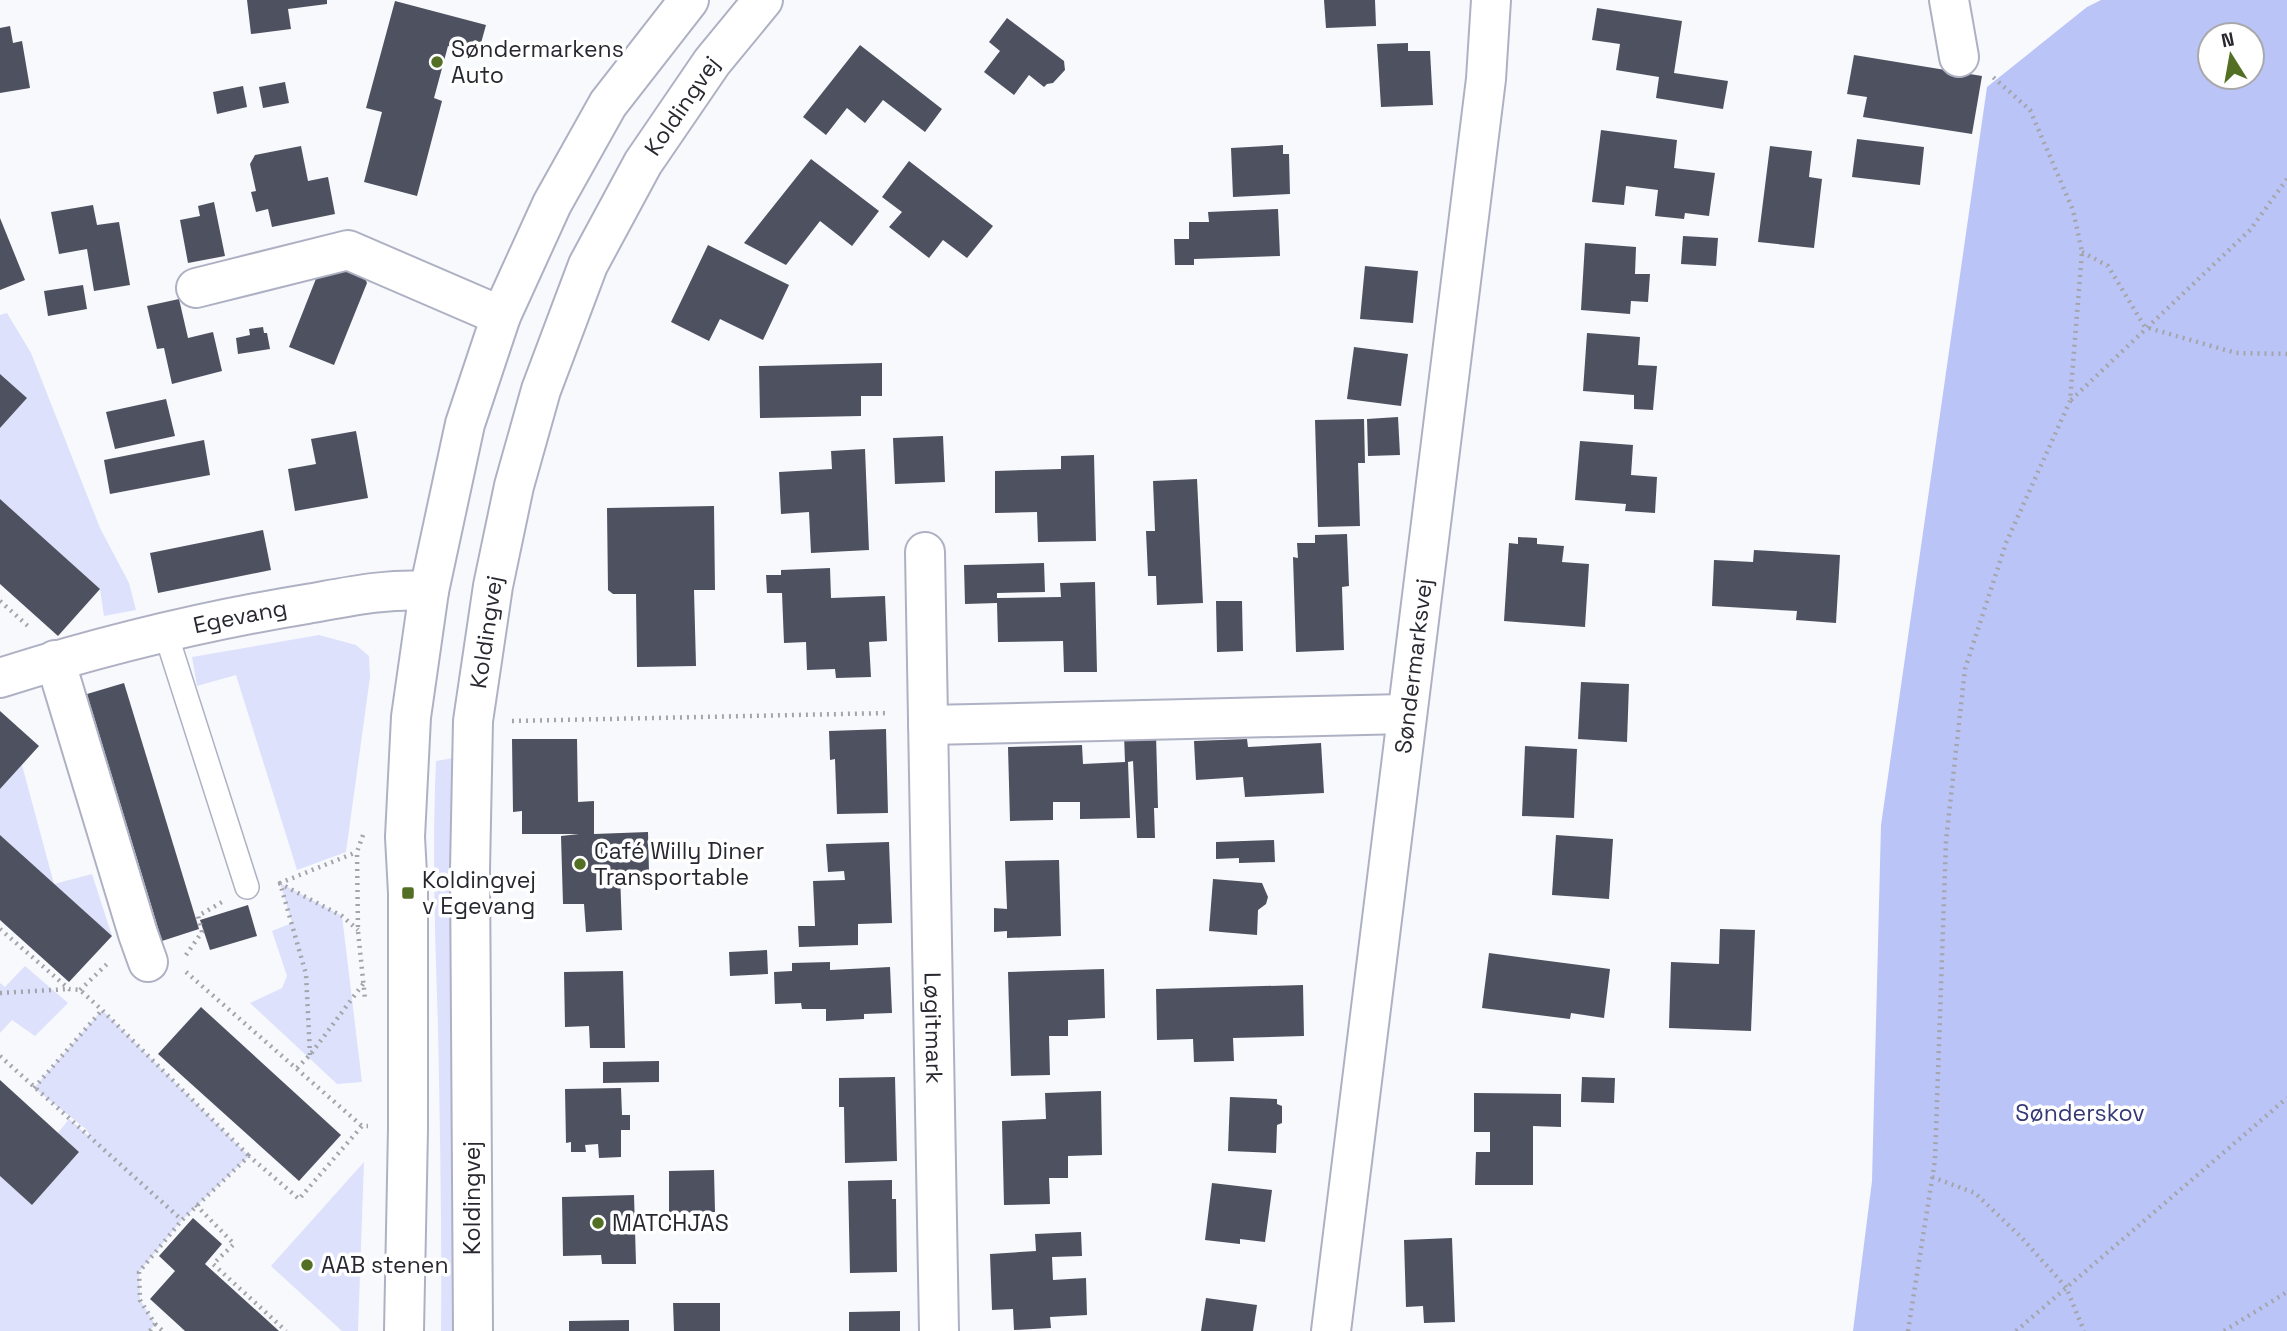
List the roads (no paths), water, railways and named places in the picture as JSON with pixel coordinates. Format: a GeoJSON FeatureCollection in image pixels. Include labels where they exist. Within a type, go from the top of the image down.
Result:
{"type":"FeatureCollection","features":[{"type":"Feature","properties":{"kind":"street","name":"Koldingvej"},"geometry":{"type":"LineString","coordinates":[[473,1331],[470,870],[473,721],[493,586],[514,486],[541,390],[588,265],[643,163],[712,62],[763,0]]}},
{"type":"Feature","properties":{"kind":"street","name":"Søndermarksvej"},"geometry":{"type":"LineString","coordinates":[[1332,1331],[1486,79],[1491,0]]}},
{"type":"Feature","properties":{"kind":"street"},"geometry":{"type":"LineString","coordinates":[[1949,0],[1959,57]]}},
{"type":"Feature","properties":{"kind":"street"},"geometry":{"type":"LineString","coordinates":[[404,1331],[408,1129],[408,893],[405,837],[411,717],[429,591],[465,424],[500,317],[552,204],[608,104],[675,4]]}},
{"type":"Feature","properties":{"kind":"street"},"geometry":{"type":"LineString","coordinates":[[196,288],[348,250],[500,317]]}},
{"type":"Feature","properties":{"kind":"street","name":"Løgitmark"},"geometry":{"type":"LineString","coordinates":[[925,552],[939,1331]]}},
{"type":"Feature","properties":{"kind":"street","name":"Egevang"},"geometry":{"type":"LineString","coordinates":[[0,677],[165,631],[250,613],[402,589],[429,591]]}},
{"type":"Feature","properties":{"kind":"street"},"geometry":{"type":"LineString","coordinates":[[55,660],[148,962]]}},
{"type":"Feature","properties":{"kind":"street"},"geometry":{"type":"LineString","coordinates":[[928,719],[1406,715]]}},
{"type":"Feature","properties":{"kind":"lane"},"geometry":{"type":"LineString","coordinates":[[165,631],[247,887]]}},
{"type":"Feature","properties":{"kind":"place","name":"Søndermarkens Auto"},"geometry":{"type":"Point","coordinates":[437,62]}},
{"type":"Feature","properties":{"kind":"place","name":"Café Willy Diner Transportable"},"geometry":{"type":"Point","coordinates":[580,864]}},
{"type":"Feature","properties":{"kind":"place","name":"Koldingvej v Egevang"},"geometry":{"type":"Point","coordinates":[408,893]}},
{"type":"Feature","properties":{"kind":"place","name":"MATCHJAS"},"geometry":{"type":"Point","coordinates":[598,1223]}},
{"type":"Feature","properties":{"kind":"place","name":"AAB stenen"},"geometry":{"type":"Point","coordinates":[307,1265]}},
{"type":"Feature","properties":{"kind":"park label","name":"Sønderskov"},"geometry":{"type":"Point","coordinates":[2080,1113]}}]}
